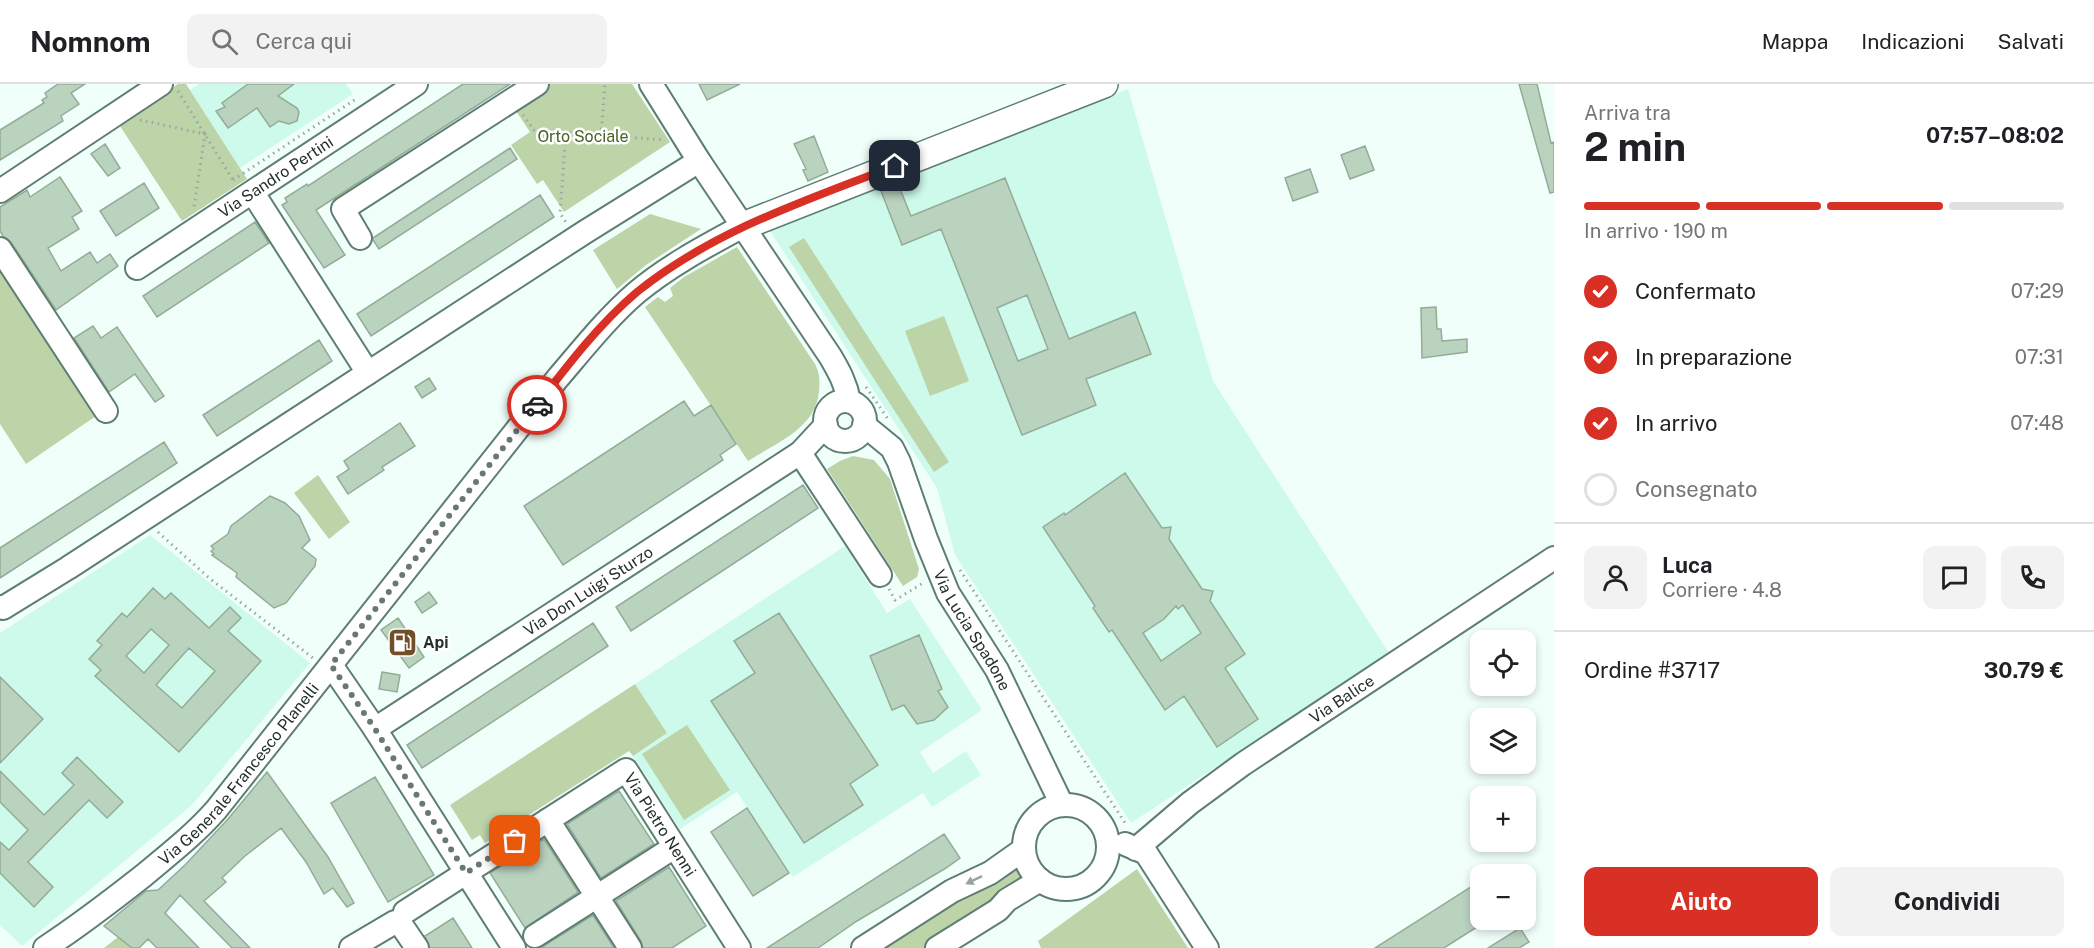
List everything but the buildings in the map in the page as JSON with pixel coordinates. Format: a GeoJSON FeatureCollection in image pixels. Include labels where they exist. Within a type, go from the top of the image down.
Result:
{"type":"FeatureCollection","features":[{"type":"Feature","properties":{"kind":"main road"},"geometry":{"type":"LineString","coordinates":[[743,226],[1104,84]]}},
{"type":"Feature","properties":{"kind":"street"},"geometry":{"type":"LineString","coordinates":[[0,191],[161,84]]}},
{"type":"Feature","properties":{"kind":"street","name":"Via Sandro Pertini"},"geometry":{"type":"LineString","coordinates":[[137,268],[190,234],[244,190],[416,84]]}},
{"type":"Feature","properties":{"kind":"street"},"geometry":{"type":"LineString","coordinates":[[360,238],[343,209],[537,84]]}},
{"type":"Feature","properties":{"kind":"street"},"geometry":{"type":"LineString","coordinates":[[651,84],[699,161],[842,376],[847,388],[843,423]]}},
{"type":"Feature","properties":{"kind":"street"},"geometry":{"type":"LineString","coordinates":[[0,607],[3,608],[699,161]]}},
{"type":"Feature","properties":{"kind":"street"},"geometry":{"type":"LineString","coordinates":[[244,190],[368,373]]}},
{"type":"Feature","properties":{"kind":"street","name":"Via Generale Francesco Planelli"},"geometry":{"type":"LineString","coordinates":[[45,948],[89,920],[200,828],[557,379],[597,332],[635,294],[667,270],[743,226]]}},
{"type":"Feature","properties":{"kind":"street"},"geometry":{"type":"LineString","coordinates":[[0,249],[106,411]]}},
{"type":"Feature","properties":{"kind":"street","name":"Via Lucia Spadone"},"geometry":{"type":"LineString","coordinates":[[843,423],[892,448],[905,474],[939,573],[961,615],[997,670],[1062,805]]}},
{"type":"Feature","properties":{"kind":"street","name":"Via Don Luigi Sturzo"},"geometry":{"type":"LineString","coordinates":[[375,729],[843,423]]}},
{"type":"Feature","properties":{"kind":"street"},"geometry":{"type":"LineString","coordinates":[[800,453],[880,575]]}},
{"type":"Feature","properties":{"kind":"street","name":"Via Balice"},"geometry":{"type":"LineString","coordinates":[[1136,849],[1190,803],[1243,764],[1554,558]]}},
{"type":"Feature","properties":{"kind":"street"},"geometry":{"type":"LineString","coordinates":[[331,665],[375,729],[466,873],[522,943],[665,854]]}},
{"type":"Feature","properties":{"kind":"street","name":"Via Pietro Nenni"},"geometry":{"type":"LineString","coordinates":[[405,912],[626,770],[739,948]]}},
{"type":"Feature","properties":{"kind":"street"},"geometry":{"type":"LineString","coordinates":[[1062,805],[1078,806],[1086,810],[1100,822],[1107,840],[1106,858],[1097,875],[1081,885],[1063,889],[1040,880],[1026,862],[1024,849],[1026,834],[1035,818],[1050,808],[1062,805]]}},
{"type":"Feature","properties":{"kind":"street"},"geometry":{"type":"LineString","coordinates":[[548,820],[630,948]]}},
{"type":"Feature","properties":{"kind":"street"},"geometry":{"type":"LineString","coordinates":[[1109,843],[1124,843],[1146,853],[1207,948]]}},
{"type":"Feature","properties":{"kind":"street"},"geometry":{"type":"LineString","coordinates":[[863,948],[952,891],[990,873],[1024,849]]}},
{"type":"Feature","properties":{"kind":"street"},"geometry":{"type":"LineString","coordinates":[[937,948],[998,910],[1007,900],[1040,880]]}},
{"type":"Feature","properties":{"kind":"street","name":"Via Generale Francesco Planelli"},"geometry":{"type":"LineString","coordinates":[[64,948],[89,920]]}},
{"type":"Feature","properties":{"kind":"street"},"geometry":{"type":"LineString","coordinates":[[351,948],[395,922],[400,923],[417,948]]}},
{"type":"Feature","properties":{"kind":"path"},"geometry":{"type":"LineString","coordinates":[[174,84],[244,190],[356,99]]}},
{"type":"Feature","properties":{"kind":"path"},"geometry":{"type":"LineString","coordinates":[[601,135],[605,84]]}},
{"type":"Feature","properties":{"kind":"path"},"geometry":{"type":"LineString","coordinates":[[115,114],[205,134]]}},
{"type":"Feature","properties":{"kind":"path"},"geometry":{"type":"LineString","coordinates":[[525,117],[534,130],[687,142]]}},
{"type":"Feature","properties":{"kind":"path"},"geometry":{"type":"LineString","coordinates":[[566,132],[560,213],[576,238]]}},
{"type":"Feature","properties":{"kind":"path"},"geometry":{"type":"LineString","coordinates":[[190,234],[205,134]]}},
{"type":"Feature","properties":{"kind":"path"},"geometry":{"type":"LineString","coordinates":[[144,518],[208,578],[311,657],[331,665]]}},
{"type":"Feature","properties":{"kind":"path"},"geometry":{"type":"LineString","coordinates":[[880,575],[895,600],[939,573]]}},
{"type":"Feature","properties":{"kind":"shaded area"},"geometry":{"type":"Polygon","coordinates":[[[199,84],[346,84],[353,94],[240,168],[190,90],[199,84]]]}},
{"type":"Feature","properties":{"kind":"shaded area"},"geometry":{"type":"Polygon","coordinates":[[[1128,89],[1213,381],[1389,653],[1131,823],[955,555],[937,488],[770,231],[1128,89]]]}},
{"type":"Feature","properties":{"kind":"shaded area"},"geometry":{"type":"Polygon","coordinates":[[[150,535],[310,663],[191,806],[22,946],[0,925],[0,633],[150,535]]]}},
{"type":"Feature","properties":{"kind":"shaded area"},"geometry":{"type":"Polygon","coordinates":[[[845,546],[887,613],[910,599],[982,710],[920,752],[933,773],[966,751],[981,775],[932,807],[923,793],[793,877],[737,792],[680,829],[633,756],[667,733],[635,684],[845,546]]]}},
{"type":"Feature","properties":{"kind":"green space"},"geometry":{"type":"Polygon","coordinates":[[[178,84],[186,84],[247,179],[182,221],[118,123],[178,84]]]}},
{"type":"Feature","properties":{"kind":"green space","name":"Orto Sociale"},"geometry":{"type":"Polygon","coordinates":[[[551,84],[632,84],[670,142],[564,212],[543,180],[537,184],[511,145],[530,132],[514,108],[551,84]]]}},
{"type":"Feature","properties":{"kind":"green space"},"geometry":{"type":"Polygon","coordinates":[[[650,214],[701,229],[646,265],[617,289],[593,250],[650,214]]]}},
{"type":"Feature","properties":{"kind":"green space"},"geometry":{"type":"Polygon","coordinates":[[[804,238],[949,462],[934,472],[789,247],[804,238]]]}},
{"type":"Feature","properties":{"kind":"green space"},"geometry":{"type":"Polygon","coordinates":[[[737,247],[815,364],[819,381],[816,405],[810,416],[792,434],[748,461],[645,307],[658,297],[665,302],[673,296],[670,288],[684,277],[737,247]]]}},
{"type":"Feature","properties":{"kind":"green space"},"geometry":{"type":"Polygon","coordinates":[[[0,271],[96,416],[26,464],[0,424],[0,271]]]}},
{"type":"Feature","properties":{"kind":"green space"},"geometry":{"type":"Polygon","coordinates":[[[944,316],[969,381],[930,396],[905,331],[944,316]]]}},
{"type":"Feature","properties":{"kind":"green space"},"geometry":{"type":"Polygon","coordinates":[[[853,456],[874,460],[890,479],[919,569],[917,577],[903,586],[827,469],[853,456]]]}},
{"type":"Feature","properties":{"kind":"green space"},"geometry":{"type":"Polygon","coordinates":[[[318,475],[350,522],[329,539],[294,493],[318,475]]]}},
{"type":"Feature","properties":{"kind":"green space"},"geometry":{"type":"Polygon","coordinates":[[[635,684],[667,733],[633,756],[629,751],[485,843],[480,835],[472,840],[450,805],[635,684]]]}},
{"type":"Feature","properties":{"kind":"green space"},"geometry":{"type":"Polygon","coordinates":[[[687,725],[730,790],[684,820],[642,754],[687,725]]]}},
{"type":"Feature","properties":{"kind":"green space"},"geometry":{"type":"Polygon","coordinates":[[[1020,862],[1027,881],[924,948],[878,948],[1020,862]]]}},
{"type":"Feature","properties":{"kind":"green space"},"geometry":{"type":"Polygon","coordinates":[[[1137,869],[1188,948],[1041,948],[1038,941],[1137,869]]]}},
{"type":"Feature","properties":{"kind":"green space"},"geometry":{"type":"Polygon","coordinates":[[[118,937],[132,948],[104,948],[118,937]]]}},
{"type":"Feature","properties":{"kind":"way so far"},"geometry":{"type":"LineString","coordinates":[[515,841],[466,873],[375,729],[331,665],[537,405]]}},
{"type":"Feature","properties":{"kind":"place","name":"Api"},"geometry":{"type":"Point","coordinates":[402,642]}},
{"type":"Feature","properties":{"kind":"route"},"geometry":{"type":"LineString","coordinates":[[537,405],[597,332],[635,294],[667,270],[743,226],[895,166]]}}]}
